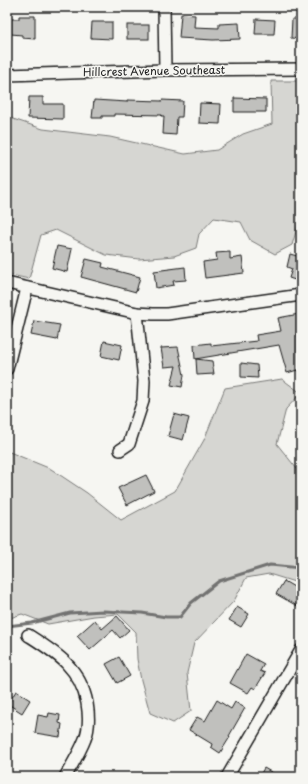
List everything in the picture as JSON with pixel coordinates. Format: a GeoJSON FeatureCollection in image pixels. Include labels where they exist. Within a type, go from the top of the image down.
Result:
{"type":"FeatureCollection","features":[{"type":"Feature","properties":{"kind":"street"},"geometry":{"type":"LineString","coordinates":[[164,7],[165,70]]}},
{"type":"Feature","properties":{"kind":"street","name":"Hillcrest Avenue Southeast"},"geometry":{"type":"LineString","coordinates":[[7,75],[165,70],[301,69]]}},
{"type":"Feature","properties":{"kind":"street"},"geometry":{"type":"LineString","coordinates":[[7,283],[137,313],[153,314],[166,314],[301,295]]}},
{"type":"Feature","properties":{"kind":"street"},"geometry":{"type":"LineString","coordinates":[[7,369],[27,288]]}},
{"type":"Feature","properties":{"kind":"street"},"geometry":{"type":"LineString","coordinates":[[120,450],[128,444],[143,401],[144,380],[137,313]]}},
{"type":"Feature","properties":{"kind":"street"},"geometry":{"type":"LineString","coordinates":[[28,635],[52,651],[73,670],[81,683],[86,698],[89,712],[86,738],[65,777]]}},
{"type":"Feature","properties":{"kind":"street"},"geometry":{"type":"LineString","coordinates":[[227,777],[301,650]]}},
{"type":"Feature","properties":{"kind":"shaded area"},"geometry":{"type":"Polygon","coordinates":[[[271,81],[301,81],[301,215],[292,245],[275,254],[250,240],[241,222],[214,218],[199,234],[196,248],[174,256],[139,259],[106,255],[56,230],[41,235],[29,279],[7,274],[7,105],[10,118],[43,129],[110,137],[185,154],[217,150],[243,134],[272,124],[271,81]]]}},
{"type":"Feature","properties":{"kind":"shaded area"},"geometry":{"type":"Polygon","coordinates":[[[282,379],[301,393],[286,409],[277,444],[301,474],[301,584],[269,574],[246,578],[234,601],[194,643],[187,673],[191,711],[173,723],[150,713],[137,659],[136,632],[118,614],[94,616],[48,624],[22,614],[7,619],[7,451],[51,469],[87,493],[121,520],[175,491],[204,440],[225,388],[282,379]]]}},
{"type":"Feature","properties":{"kind":"building"},"geometry":{"type":"Polygon","coordinates":[[[181,14],[195,15],[194,27],[219,28],[219,24],[239,23],[240,39],[213,40],[179,38],[181,14]]]}},
{"type":"Feature","properties":{"kind":"building"},"geometry":{"type":"Polygon","coordinates":[[[19,16],[35,16],[35,39],[22,38],[22,35],[11,34],[11,19],[19,19],[19,16]]]}},
{"type":"Feature","properties":{"kind":"building"},"geometry":{"type":"Polygon","coordinates":[[[256,19],[275,20],[274,34],[255,34],[256,19]]]}},
{"type":"Feature","properties":{"kind":"building"},"geometry":{"type":"Polygon","coordinates":[[[292,19],[301,19],[301,39],[291,38],[292,19]]]}},
{"type":"Feature","properties":{"kind":"building"},"geometry":{"type":"Polygon","coordinates":[[[92,22],[112,22],[112,39],[91,38],[92,22]]]}},
{"type":"Feature","properties":{"kind":"building"},"geometry":{"type":"Polygon","coordinates":[[[127,25],[149,25],[149,39],[127,39],[127,25]]]}},
{"type":"Feature","properties":{"kind":"building"},"geometry":{"type":"Polygon","coordinates":[[[29,97],[43,97],[43,104],[63,104],[63,119],[28,118],[29,97]]]}},
{"type":"Feature","properties":{"kind":"building"},"geometry":{"type":"Polygon","coordinates":[[[234,98],[266,99],[266,112],[234,112],[234,98]]]}},
{"type":"Feature","properties":{"kind":"building"},"geometry":{"type":"Polygon","coordinates":[[[94,100],[127,102],[127,100],[183,101],[182,117],[177,117],[176,135],[163,134],[164,116],[161,116],[162,115],[114,114],[114,116],[92,118],[94,100]]]}},
{"type":"Feature","properties":{"kind":"building"},"geometry":{"type":"Polygon","coordinates":[[[200,103],[221,104],[220,124],[199,123],[200,103]]]}},
{"type":"Feature","properties":{"kind":"building"},"geometry":{"type":"Polygon","coordinates":[[[57,246],[72,249],[67,272],[52,268],[57,246]]]}},
{"type":"Feature","properties":{"kind":"building"},"geometry":{"type":"Polygon","coordinates":[[[300,247],[301,282],[289,278],[292,269],[287,267],[290,254],[297,256],[300,247]]]}},
{"type":"Feature","properties":{"kind":"building"},"geometry":{"type":"Polygon","coordinates":[[[230,252],[230,259],[242,257],[244,273],[205,278],[203,262],[217,260],[216,253],[230,252]]]}},
{"type":"Feature","properties":{"kind":"building"},"geometry":{"type":"Polygon","coordinates":[[[86,259],[103,263],[102,267],[140,277],[136,292],[81,277],[86,259]]]}},
{"type":"Feature","properties":{"kind":"building"},"geometry":{"type":"Polygon","coordinates":[[[185,267],[186,280],[173,281],[174,285],[156,288],[154,271],[185,267]]]}},
{"type":"Feature","properties":{"kind":"building"},"geometry":{"type":"Polygon","coordinates":[[[299,314],[301,333],[297,333],[301,348],[301,369],[287,373],[279,345],[195,359],[194,345],[211,343],[211,346],[257,341],[256,335],[281,331],[278,318],[299,314]]]}},
{"type":"Feature","properties":{"kind":"building"},"geometry":{"type":"Polygon","coordinates":[[[34,321],[60,325],[57,340],[31,335],[34,321]]]}},
{"type":"Feature","properties":{"kind":"building"},"geometry":{"type":"Polygon","coordinates":[[[104,341],[122,345],[119,360],[101,356],[104,341]]]}},
{"type":"Feature","properties":{"kind":"building"},"geometry":{"type":"Polygon","coordinates":[[[178,347],[184,375],[182,387],[171,385],[176,366],[164,367],[161,348],[178,347]]]}},
{"type":"Feature","properties":{"kind":"building"},"geometry":{"type":"Polygon","coordinates":[[[196,359],[212,361],[214,374],[197,375],[196,359]]]}},
{"type":"Feature","properties":{"kind":"building"},"geometry":{"type":"Polygon","coordinates":[[[241,363],[257,365],[258,378],[241,377],[241,363]]]}},
{"type":"Feature","properties":{"kind":"building"},"geometry":{"type":"Polygon","coordinates":[[[174,414],[189,418],[183,440],[168,436],[174,414]]]}},
{"type":"Feature","properties":{"kind":"building"},"geometry":{"type":"Polygon","coordinates":[[[146,475],[154,491],[127,505],[118,488],[146,475]]]}},
{"type":"Feature","properties":{"kind":"building"},"geometry":{"type":"Polygon","coordinates":[[[284,581],[301,591],[301,603],[299,607],[276,594],[284,581]]]}},
{"type":"Feature","properties":{"kind":"building"},"geometry":{"type":"Polygon","coordinates":[[[237,607],[249,614],[241,627],[229,620],[237,607]]]}},
{"type":"Feature","properties":{"kind":"building"},"geometry":{"type":"Polygon","coordinates":[[[117,616],[129,630],[120,638],[113,630],[90,650],[77,636],[95,620],[102,629],[117,616]]]}},
{"type":"Feature","properties":{"kind":"building"},"geometry":{"type":"Polygon","coordinates":[[[246,654],[264,664],[260,671],[265,673],[255,689],[252,687],[248,693],[230,683],[246,654]]]}},
{"type":"Feature","properties":{"kind":"building"},"geometry":{"type":"Polygon","coordinates":[[[119,657],[130,676],[117,683],[106,664],[119,657]]]}},
{"type":"Feature","properties":{"kind":"building"},"geometry":{"type":"Polygon","coordinates":[[[16,691],[30,700],[22,713],[8,704],[16,691]]]}},
{"type":"Feature","properties":{"kind":"building"},"geometry":{"type":"Polygon","coordinates":[[[217,700],[231,709],[235,702],[245,708],[220,753],[211,747],[212,744],[189,730],[197,717],[205,721],[217,700]]]}},
{"type":"Feature","properties":{"kind":"building"},"geometry":{"type":"Polygon","coordinates":[[[49,713],[60,715],[59,723],[62,724],[60,737],[35,733],[38,715],[48,717],[49,713]]]}},
{"type":"Feature","properties":{"kind":"building"},"geometry":{"type":"Polygon","coordinates":[[[264,768],[280,777],[259,777],[264,768]]]}},
{"type":"Feature","properties":{"kind":"waterway"},"geometry":{"type":"LineString","coordinates":[[7,626],[32,623],[70,613],[103,611],[180,617],[191,603],[219,581],[270,565],[301,568]]}}]}
